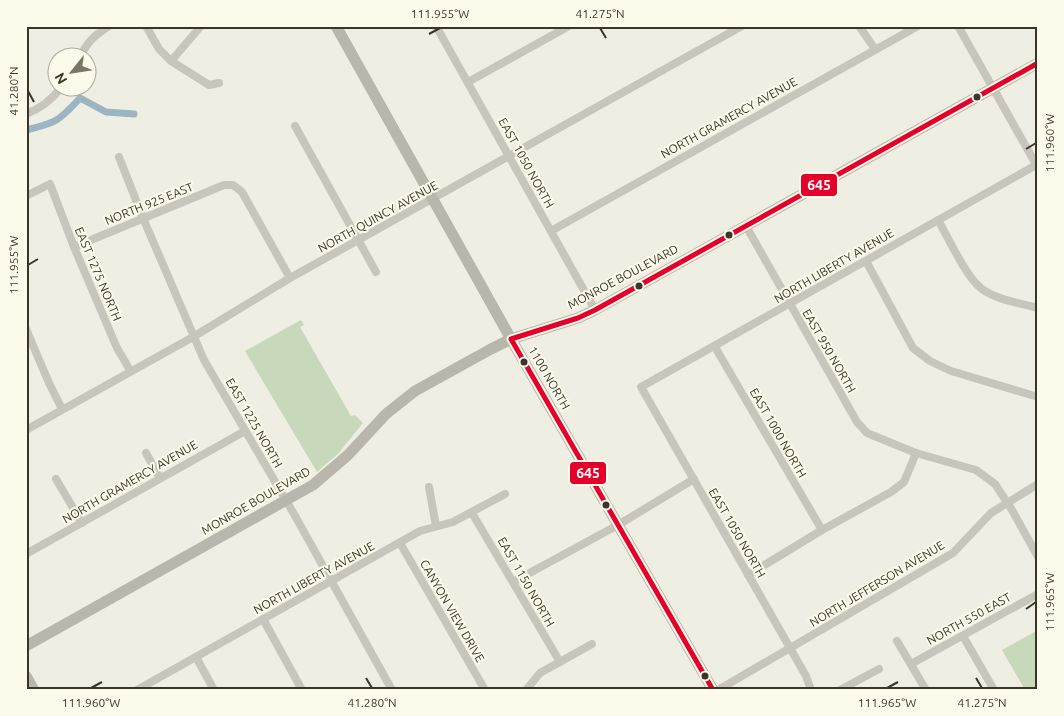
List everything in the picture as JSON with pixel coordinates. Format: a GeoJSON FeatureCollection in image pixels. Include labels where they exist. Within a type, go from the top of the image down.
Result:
{"type":"FeatureCollection","features":[{"type":"Feature","properties":{"kind":"street"},"geometry":{"type":"LineString","coordinates":[[85,48],[89,41],[110,26]]}},
{"type":"Feature","properties":{"kind":"street"},"geometry":{"type":"LineString","coordinates":[[146,26],[159,49],[171,61],[209,85],[219,83]]}},
{"type":"Feature","properties":{"kind":"street"},"geometry":{"type":"LineString","coordinates":[[171,61],[201,26]]}},
{"type":"Feature","properties":{"kind":"street","name":"1100 NORTH"},"geometry":{"type":"LineString","coordinates":[[336,26],[511,339],[713,690]]}},
{"type":"Feature","properties":{"kind":"street","name":"EAST 1050 NORTH"},"geometry":{"type":"LineString","coordinates":[[436,26],[595,310]]}},
{"type":"Feature","properties":{"kind":"street"},"geometry":{"type":"LineString","coordinates":[[468,82],[569,26]]}},
{"type":"Feature","properties":{"kind":"street","name":"NORTH QUINCY AVENUE"},"geometry":{"type":"LineString","coordinates":[[26,430],[130,370],[193,337],[290,278],[742,26]]}},
{"type":"Feature","properties":{"kind":"street"},"geometry":{"type":"LineString","coordinates":[[859,26],[875,49]]}},
{"type":"Feature","properties":{"kind":"street","name":"NORTH GRAMERCY AVENUE"},"geometry":{"type":"LineString","coordinates":[[551,231],[918,26]]}},
{"type":"Feature","properties":{"kind":"street"},"geometry":{"type":"LineString","coordinates":[[958,26],[1037,166]]}},
{"type":"Feature","properties":{"kind":"street","name":"MONROE BOULEVARD"},"geometry":{"type":"LineString","coordinates":[[26,646],[313,485],[330,472],[386,414],[415,391],[511,339],[578,318],[595,310],[1038,63]]}},
{"type":"Feature","properties":{"kind":"street"},"geometry":{"type":"LineString","coordinates":[[26,114],[51,98]]}},
{"type":"Feature","properties":{"kind":"street"},"geometry":{"type":"LineString","coordinates":[[295,126],[360,240],[376,272]]}},
{"type":"Feature","properties":{"kind":"street","name":"EAST 1225 NORTH"},"geometry":{"type":"LineString","coordinates":[[119,157],[204,360],[332,581],[392,690]]}},
{"type":"Feature","properties":{"kind":"street","name":"NORTH LIBERTY AVENUE"},"geometry":{"type":"LineString","coordinates":[[641,388],[1037,166]]}},
{"type":"Feature","properties":{"kind":"street","name":"EAST 1275 NORTH"},"geometry":{"type":"LineString","coordinates":[[26,196],[50,184],[74,247],[117,348],[130,370]]}},
{"type":"Feature","properties":{"kind":"street","name":"NORTH 925 EAST"},"geometry":{"type":"LineString","coordinates":[[74,247],[224,185],[233,185],[242,192],[290,278]]}},
{"type":"Feature","properties":{"kind":"street"},"geometry":{"type":"LineString","coordinates":[[938,220],[970,276],[982,289],[995,296],[1038,308]]}},
{"type":"Feature","properties":{"kind":"street","name":"EAST 950 NORTH"},"geometry":{"type":"LineString","coordinates":[[746,226],[857,422],[867,433],[916,453]]}},
{"type":"Feature","properties":{"kind":"street"},"geometry":{"type":"LineString","coordinates":[[866,261],[914,348],[930,361],[951,371],[1038,397]]}},
{"type":"Feature","properties":{"kind":"street"},"geometry":{"type":"LineString","coordinates":[[26,329],[48,383],[62,409]]}},
{"type":"Feature","properties":{"kind":"street","name":"EAST 1000 NORTH"},"geometry":{"type":"LineString","coordinates":[[715,347],[822,530]]}},
{"type":"Feature","properties":{"kind":"street","name":"EAST 1050 NORTH"},"geometry":{"type":"LineString","coordinates":[[641,388],[791,648],[806,676],[811,690]]}},
{"type":"Feature","properties":{"kind":"street","name":"NORTH GRAMERCY AVENUE"},"geometry":{"type":"LineString","coordinates":[[26,554],[244,431]]}},
{"type":"Feature","properties":{"kind":"street"},"geometry":{"type":"LineString","coordinates":[[146,453],[160,478]]}},
{"type":"Feature","properties":{"kind":"street"},"geometry":{"type":"LineString","coordinates":[[748,575],[898,487],[904,482],[916,453],[976,470],[995,484],[1038,557]]}},
{"type":"Feature","properties":{"kind":"street"},"geometry":{"type":"LineString","coordinates":[[56,479],[82,523]]}},
{"type":"Feature","properties":{"kind":"street"},"geometry":{"type":"LineString","coordinates":[[513,582],[618,525],[694,479]]}},
{"type":"Feature","properties":{"kind":"street","name":"NORTH JEFFERSON AVENUE"},"geometry":{"type":"LineString","coordinates":[[718,690],[953,553],[991,513],[1038,484]]}},
{"type":"Feature","properties":{"kind":"street"},"geometry":{"type":"LineString","coordinates":[[429,487],[436,526]]}},
{"type":"Feature","properties":{"kind":"street","name":"NORTH LIBERTY AVENUE"},"geometry":{"type":"LineString","coordinates":[[137,690],[420,531],[453,522],[505,494]]}},
{"type":"Feature","properties":{"kind":"street","name":"EAST 1150 NORTH"},"geometry":{"type":"LineString","coordinates":[[472,513],[560,662]]}},
{"type":"Feature","properties":{"kind":"street","name":"CANYON VIEW DRIVE"},"geometry":{"type":"LineString","coordinates":[[400,543],[485,690]]}},
{"type":"Feature","properties":{"kind":"street","name":"NORTH 550 EAST"},"geometry":{"type":"LineString","coordinates":[[911,664],[1038,594]]}},
{"type":"Feature","properties":{"kind":"street"},"geometry":{"type":"LineString","coordinates":[[264,619],[302,690]]}},
{"type":"Feature","properties":{"kind":"street"},"geometry":{"type":"LineString","coordinates":[[963,636],[994,690]]}},
{"type":"Feature","properties":{"kind":"street"},"geometry":{"type":"LineString","coordinates":[[897,641],[926,690]]}},
{"type":"Feature","properties":{"kind":"street"},"geometry":{"type":"LineString","coordinates":[[526,690],[540,673],[592,644]]}},
{"type":"Feature","properties":{"kind":"street"},"geometry":{"type":"LineString","coordinates":[[196,657],[214,690]]}},
{"type":"Feature","properties":{"kind":"street"},"geometry":{"type":"LineString","coordinates":[[840,690],[879,669]]}},
{"type":"Feature","properties":{"kind":"street"},"geometry":{"type":"LineString","coordinates":[[26,676],[34,690]]}},
{"type":"Feature","properties":{"kind":"green space"},"geometry":{"type":"Polygon","coordinates":[[[301,320],[304,325],[300,327],[351,416],[355,415],[363,423],[338,454],[317,472],[245,351],[301,320]]]}},
{"type":"Feature","properties":{"kind":"green space"},"geometry":{"type":"Polygon","coordinates":[[[1036,631],[1038,634],[1038,690],[1025,690],[1002,650],[1036,631]]]}},
{"type":"Feature","properties":{"kind":"waterway"},"geometry":{"type":"LineString","coordinates":[[26,130],[51,123],[67,112],[80,98],[106,112],[134,114]]}},
{"type":"Feature","properties":{"kind":"transit line","name":"645"},"geometry":{"type":"LineString","coordinates":[[713,690],[511,339],[578,318],[595,310],[1038,63]]}}]}
